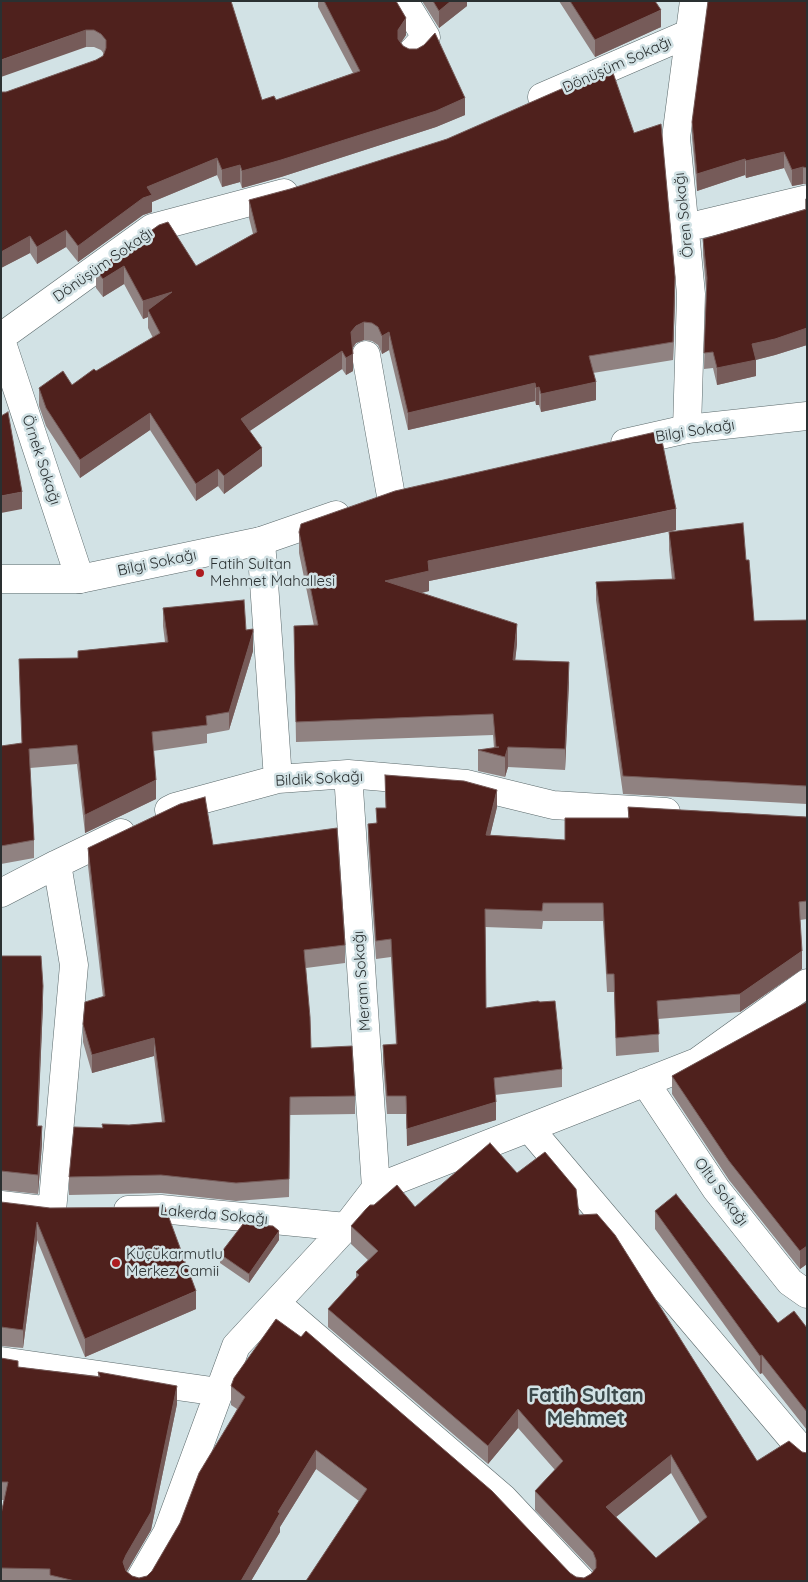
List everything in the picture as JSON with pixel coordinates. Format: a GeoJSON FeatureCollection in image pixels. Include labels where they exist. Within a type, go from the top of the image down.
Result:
{"type":"FeatureCollection","features":[{"type":"Feature","properties":{"kind":"street"},"geometry":{"type":"LineString","coordinates":[[404,1],[426,37],[413,51]]}},
{"type":"Feature","properties":{"kind":"street","name":"Ören Sokağı"},"geometry":{"type":"LineString","coordinates":[[686,429],[692,294],[676,138],[694,1]]}},
{"type":"Feature","properties":{"kind":"street","name":"Dönüşüm Sokağı"},"geometry":{"type":"LineString","coordinates":[[522,106],[690,33]]}},
{"type":"Feature","properties":{"kind":"street","name":"Dönüşüm Sokağı"},"geometry":{"type":"LineString","coordinates":[[1,338],[152,228],[303,186]]}},
{"type":"Feature","properties":{"kind":"street"},"geometry":{"type":"LineString","coordinates":[[685,228],[807,199]]}},
{"type":"Feature","properties":{"kind":"street","name":"Örnek Sokağı"},"geometry":{"type":"LineString","coordinates":[[1,338],[80,579]]}},
{"type":"Feature","properties":{"kind":"street"},"geometry":{"type":"LineString","coordinates":[[366,354],[375,501]]}},
{"type":"Feature","properties":{"kind":"street","name":"Bilgi Sokağı"},"geometry":{"type":"LineString","coordinates":[[601,449],[686,429],[807,416]]}},
{"type":"Feature","properties":{"kind":"street","name":"Bilgi Sokağı"},"geometry":{"type":"LineString","coordinates":[[1,579],[80,579],[261,541],[375,501],[420,490]]}},
{"type":"Feature","properties":{"kind":"street"},"geometry":{"type":"LineString","coordinates":[[261,541],[278,779]]}},
{"type":"Feature","properties":{"kind":"street","name":"Bildik Sokağı"},"geometry":{"type":"LineString","coordinates":[[1,893],[176,806],[278,779],[348,774],[467,784],[553,805],[690,813]]}},
{"type":"Feature","properties":{"kind":"street","name":"Meram Sokağı"},"geometry":{"type":"LineString","coordinates":[[348,774],[376,1188]]}},
{"type":"Feature","properties":{"kind":"street"},"geometry":{"type":"LineString","coordinates":[[1,1205],[62,1211],[74,965],[57,864]]}},
{"type":"Feature","properties":{"kind":"street"},"geometry":{"type":"LineString","coordinates":[[139,1581],[167,1533],[236,1346],[346,1227],[376,1188],[697,1062],[807,982]]}},
{"type":"Feature","properties":{"kind":"street","name":"Oltu Sokağı"},"geometry":{"type":"LineString","coordinates":[[645,1082],[716,1188],[790,1282],[807,1294]]}},
{"type":"Feature","properties":{"kind":"street"},"geometry":{"type":"LineString","coordinates":[[529,1128],[807,1456]]}},
{"type":"Feature","properties":{"kind":"street","name":"Lakerda Sokağı"},"geometry":{"type":"LineString","coordinates":[[102,1210],[162,1209],[346,1227]]}},
{"type":"Feature","properties":{"kind":"street"},"geometry":{"type":"LineString","coordinates":[[276,1303],[503,1498],[580,1580]]}},
{"type":"Feature","properties":{"kind":"street"},"geometry":{"type":"LineString","coordinates":[[1,1361],[219,1392]]}},
{"type":"Feature","properties":{"kind":"building"},"geometry":{"type":"Polygon","coordinates":[[[1,1],[231,1],[262,100],[274,96],[276,100],[360,71],[324,1],[396,1],[406,18],[398,30],[398,39],[403,46],[409,49],[417,49],[424,45],[435,33],[465,98],[436,111],[242,171],[240,165],[222,170],[217,158],[147,187],[152,195],[143,198],[78,246],[66,230],[37,247],[30,236],[1,252],[1,92],[6,92],[96,60],[103,56],[106,40],[94,30],[86,30],[1,60],[1,1]]]}},
{"type":"Feature","properties":{"kind":"building"},"geometry":{"type":"Polygon","coordinates":[[[433,1],[451,1],[439,11],[433,1]]]}},
{"type":"Feature","properties":{"kind":"building"},"geometry":{"type":"Polygon","coordinates":[[[570,1],[655,1],[661,10],[595,40],[570,1]]]}},
{"type":"Feature","properties":{"kind":"building"},"geometry":{"type":"Polygon","coordinates":[[[708,1],[807,1],[807,168],[803,167],[792,170],[784,152],[746,161],[745,159],[697,174],[692,122],[708,1]]]}},
{"type":"Feature","properties":{"kind":"building"},"geometry":{"type":"Polygon","coordinates":[[[612,70],[634,133],[661,124],[675,277],[673,342],[589,356],[596,382],[541,394],[539,387],[536,388],[535,383],[408,413],[389,332],[382,336],[378,327],[372,323],[364,322],[356,326],[351,332],[353,354],[346,358],[342,351],[241,419],[262,448],[224,476],[218,469],[196,484],[150,413],[80,460],[46,408],[39,388],[63,371],[72,385],[94,369],[96,371],[160,333],[148,310],[172,292],[143,301],[124,266],[103,279],[96,270],[159,225],[168,222],[196,266],[257,232],[249,200],[290,189],[447,139],[575,83],[612,70]]]}},
{"type":"Feature","properties":{"kind":"building"},"geometry":{"type":"Polygon","coordinates":[[[807,209],[807,328],[775,339],[752,344],[756,360],[717,368],[713,352],[704,353],[707,278],[703,239],[807,209]]]}},
{"type":"Feature","properties":{"kind":"building"},"geometry":{"type":"Polygon","coordinates":[[[8,412],[22,492],[1,496],[1,416],[8,412]]]}},
{"type":"Feature","properties":{"kind":"building"},"geometry":{"type":"Polygon","coordinates":[[[660,431],[676,509],[428,561],[429,571],[385,581],[517,624],[513,660],[569,662],[565,749],[508,747],[505,757],[478,750],[499,747],[496,747],[493,714],[296,722],[294,626],[318,625],[299,532],[301,524],[395,491],[660,431]]]}},
{"type":"Feature","properties":{"kind":"building"},"geometry":{"type":"Polygon","coordinates":[[[743,523],[746,560],[749,560],[754,621],[807,620],[807,786],[623,776],[596,582],[675,579],[669,532],[743,523]]]}},
{"type":"Feature","properties":{"kind":"building"},"geometry":{"type":"Polygon","coordinates":[[[244,600],[246,630],[253,629],[253,632],[229,712],[206,716],[207,725],[152,732],[156,780],[85,815],[77,745],[29,749],[34,840],[1,846],[1,746],[22,743],[19,659],[78,658],[78,651],[168,642],[163,608],[244,600]]]}},
{"type":"Feature","properties":{"kind":"building"},"geometry":{"type":"Polygon","coordinates":[[[385,775],[464,781],[497,790],[486,835],[565,840],[565,818],[629,818],[628,807],[807,817],[807,901],[799,902],[802,951],[740,994],[657,1001],[659,1034],[616,1038],[614,974],[607,974],[603,903],[543,903],[542,911],[485,909],[486,1008],[538,1001],[555,1001],[562,1069],[494,1078],[496,1102],[407,1129],[406,1096],[387,1096],[383,1045],[397,1044],[391,939],[376,941],[368,824],[377,823],[376,808],[386,808],[385,775]]]}},
{"type":"Feature","properties":{"kind":"building"},"geometry":{"type":"Polygon","coordinates":[[[205,797],[213,845],[337,828],[345,945],[304,950],[311,1048],[352,1046],[355,1096],[290,1097],[289,1179],[236,1183],[161,1175],[69,1177],[74,1127],[103,1128],[102,1124],[129,1125],[165,1122],[154,1038],[92,1055],[83,1024],[85,1002],[105,996],[88,848],[180,804],[205,797]]]}},
{"type":"Feature","properties":{"kind":"building"},"geometry":{"type":"Polygon","coordinates":[[[1,956],[41,956],[43,986],[37,1126],[42,1126],[38,1175],[1,1171],[1,956]]]}},
{"type":"Feature","properties":{"kind":"building"},"geometry":{"type":"Polygon","coordinates":[[[807,1002],[807,1246],[800,1251],[729,1161],[672,1076],[807,1002]]]}},
{"type":"Feature","properties":{"kind":"building"},"geometry":{"type":"Polygon","coordinates":[[[490,1143],[517,1173],[545,1152],[576,1189],[579,1215],[597,1214],[615,1235],[757,1461],[789,1441],[802,1452],[807,1453],[807,1581],[306,1581],[367,1489],[316,1450],[278,1512],[280,1513],[241,1581],[75,1581],[50,1575],[50,1569],[1,1568],[1,1514],[8,1482],[1,1482],[1,1358],[18,1361],[18,1367],[100,1377],[98,1372],[177,1386],[151,1512],[123,1562],[126,1571],[132,1576],[139,1578],[147,1576],[152,1571],[180,1523],[199,1473],[245,1397],[231,1386],[234,1378],[276,1319],[301,1337],[306,1331],[492,1491],[570,1573],[576,1577],[584,1578],[591,1574],[596,1568],[593,1552],[535,1491],[563,1461],[518,1409],[488,1446],[328,1309],[359,1275],[356,1272],[378,1251],[351,1226],[370,1205],[374,1205],[397,1185],[415,1207],[490,1143]],[[671,1455],[606,1507],[656,1558],[707,1517],[671,1455]]]}},
{"type":"Feature","properties":{"kind":"building"},"geometry":{"type":"Polygon","coordinates":[[[676,1194],[778,1323],[794,1311],[807,1328],[807,1412],[762,1355],[760,1356],[655,1211],[676,1194]]]}},
{"type":"Feature","properties":{"kind":"building"},"geometry":{"type":"Polygon","coordinates":[[[1,1202],[50,1208],[165,1207],[196,1291],[85,1339],[37,1222],[23,1330],[1,1327],[1,1202]]]}},
{"type":"Feature","properties":{"kind":"building"},"geometry":{"type":"Polygon","coordinates":[[[243,1224],[273,1226],[279,1231],[249,1274],[220,1254],[243,1224]]]}},
{"type":"Feature","properties":{"kind":"place","name":"Fatih Sultan Mehmet Mahallesi"},"geometry":{"type":"Point","coordinates":[200,573]}},
{"type":"Feature","properties":{"kind":"place","name":"Küçükarmutlu Merkez Camii"},"geometry":{"type":"Point","coordinates":[116,1263]}},
{"type":"Feature","properties":{"kind":"district","name":"Fatih Sultan Mehmet"},"geometry":{"type":"Point","coordinates":[586,1408]}}]}
